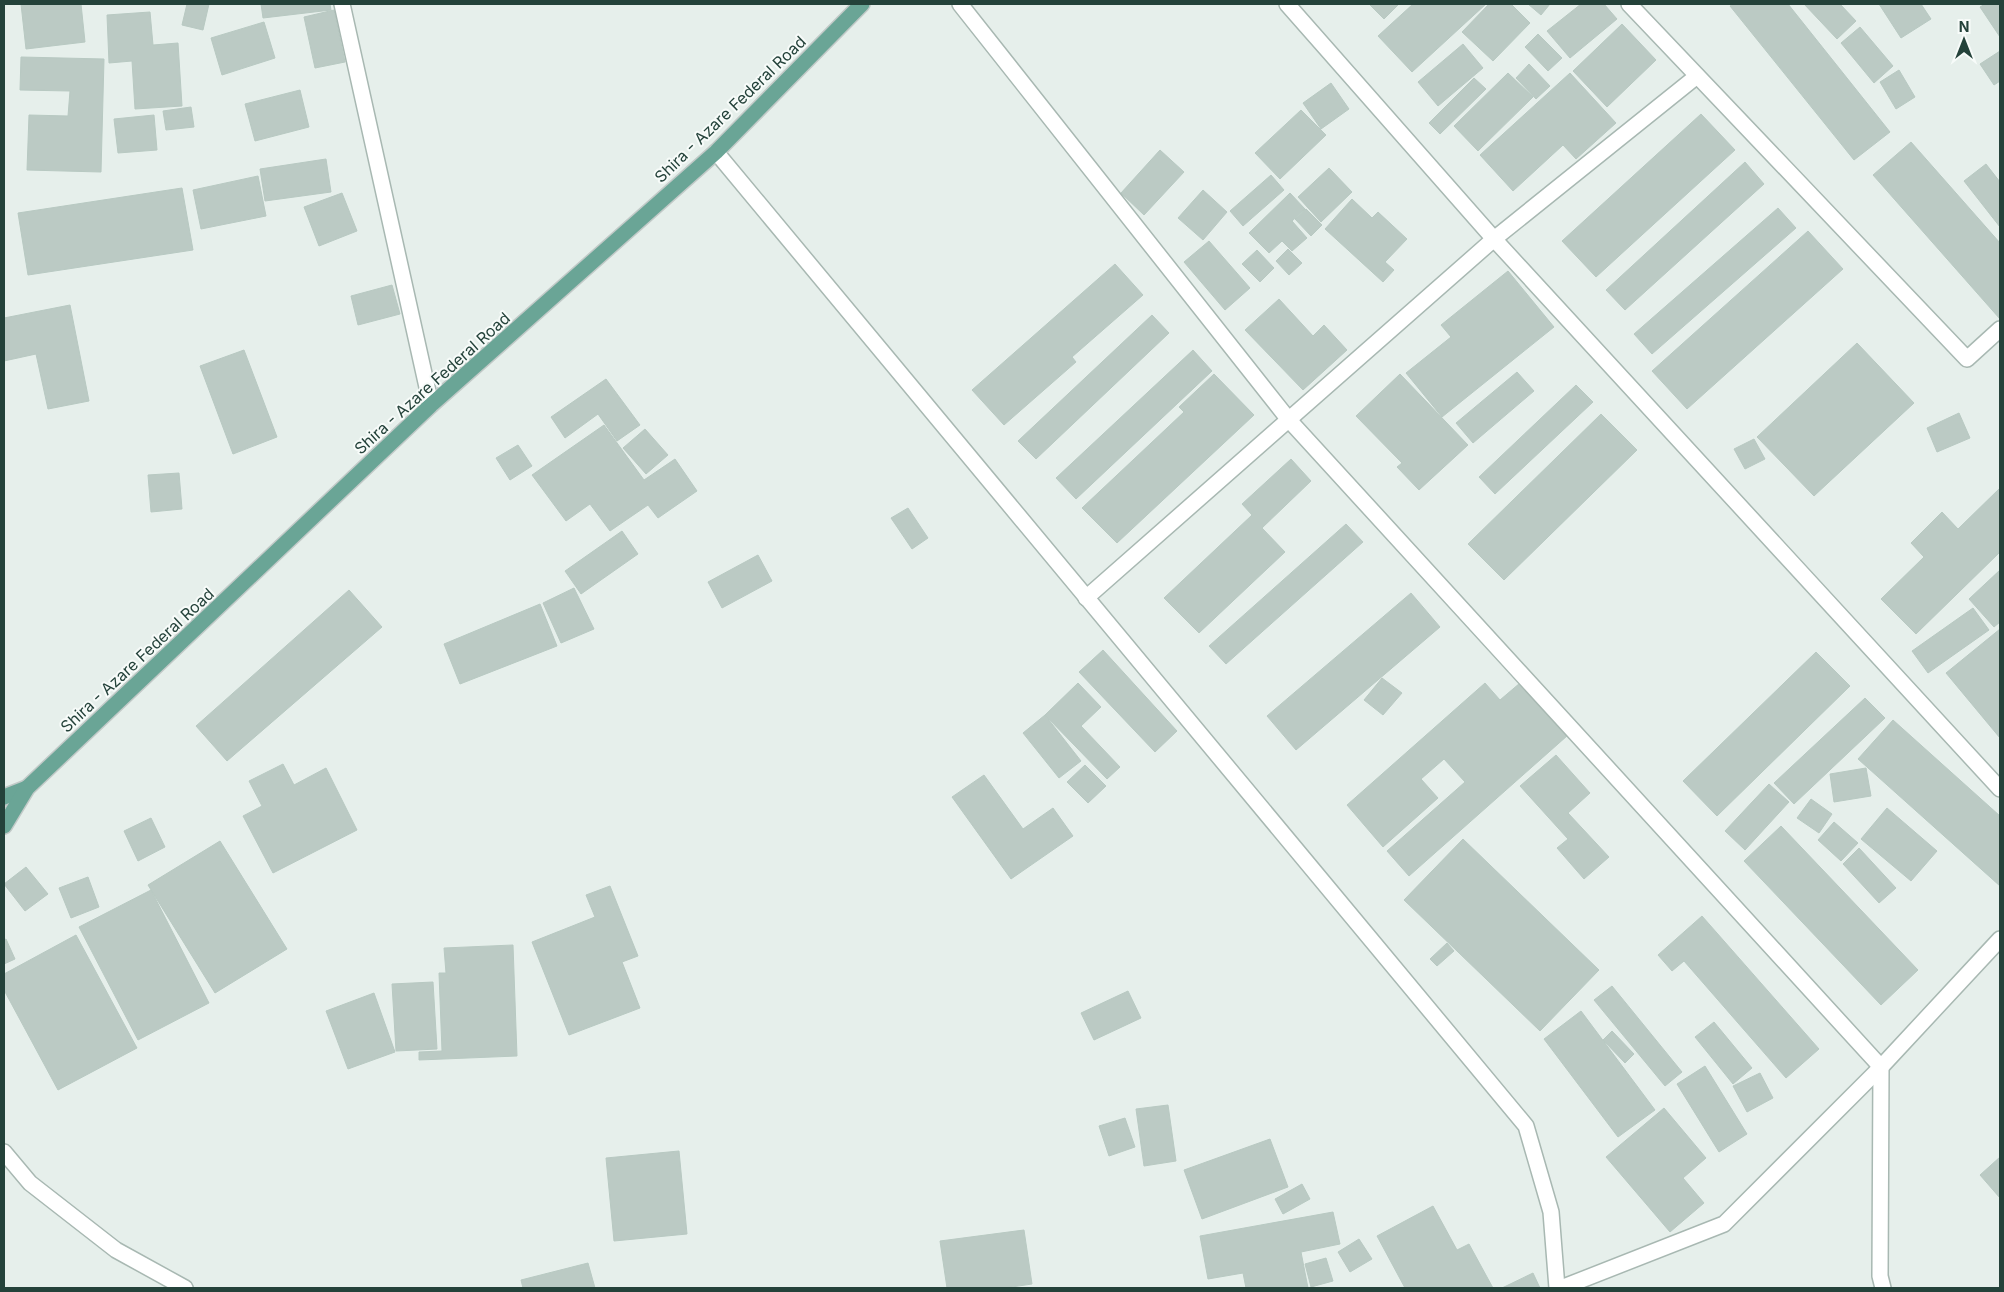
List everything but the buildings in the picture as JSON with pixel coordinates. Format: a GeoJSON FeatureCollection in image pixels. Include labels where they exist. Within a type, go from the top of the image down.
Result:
{"type":"FeatureCollection","features":[{"type":"Feature","properties":{"kind":"main road","name":"Shira - Azare Federal Road"},"geometry":{"type":"LineString","coordinates":[[4,826],[27,788],[431,405],[716,152],[862,4]]}},
{"type":"Feature","properties":{"kind":"main road","name":"Shira - Azare Federal Road"},"geometry":{"type":"LineString","coordinates":[[4,797],[27,788]]}},
{"type":"Feature","properties":{"kind":"street"},"geometry":{"type":"LineString","coordinates":[[342,4],[431,405]]}},
{"type":"Feature","properties":{"kind":"street"},"geometry":{"type":"LineString","coordinates":[[960,4],[1289,420],[1881,1067],[1880,1276],[1883,1288]]}},
{"type":"Feature","properties":{"kind":"street"},"geometry":{"type":"LineString","coordinates":[[1287,4],[1494,239],[2000,789]]}},
{"type":"Feature","properties":{"kind":"street"},"geometry":{"type":"LineString","coordinates":[[1629,4],[1967,359],[2000,329]]}},
{"type":"Feature","properties":{"kind":"street"},"geometry":{"type":"LineString","coordinates":[[1086,598],[1494,239],[1697,76]]}},
{"type":"Feature","properties":{"kind":"street"},"geometry":{"type":"LineString","coordinates":[[716,152],[1526,1126],[1551,1212],[1557,1288]]}},
{"type":"Feature","properties":{"kind":"street"},"geometry":{"type":"LineString","coordinates":[[1560,1288],[1724,1224],[1881,1067],[2000,939]]}},
{"type":"Feature","properties":{"kind":"street"},"geometry":{"type":"LineString","coordinates":[[4,1152],[30,1183],[116,1250],[185,1288]]}}]}
